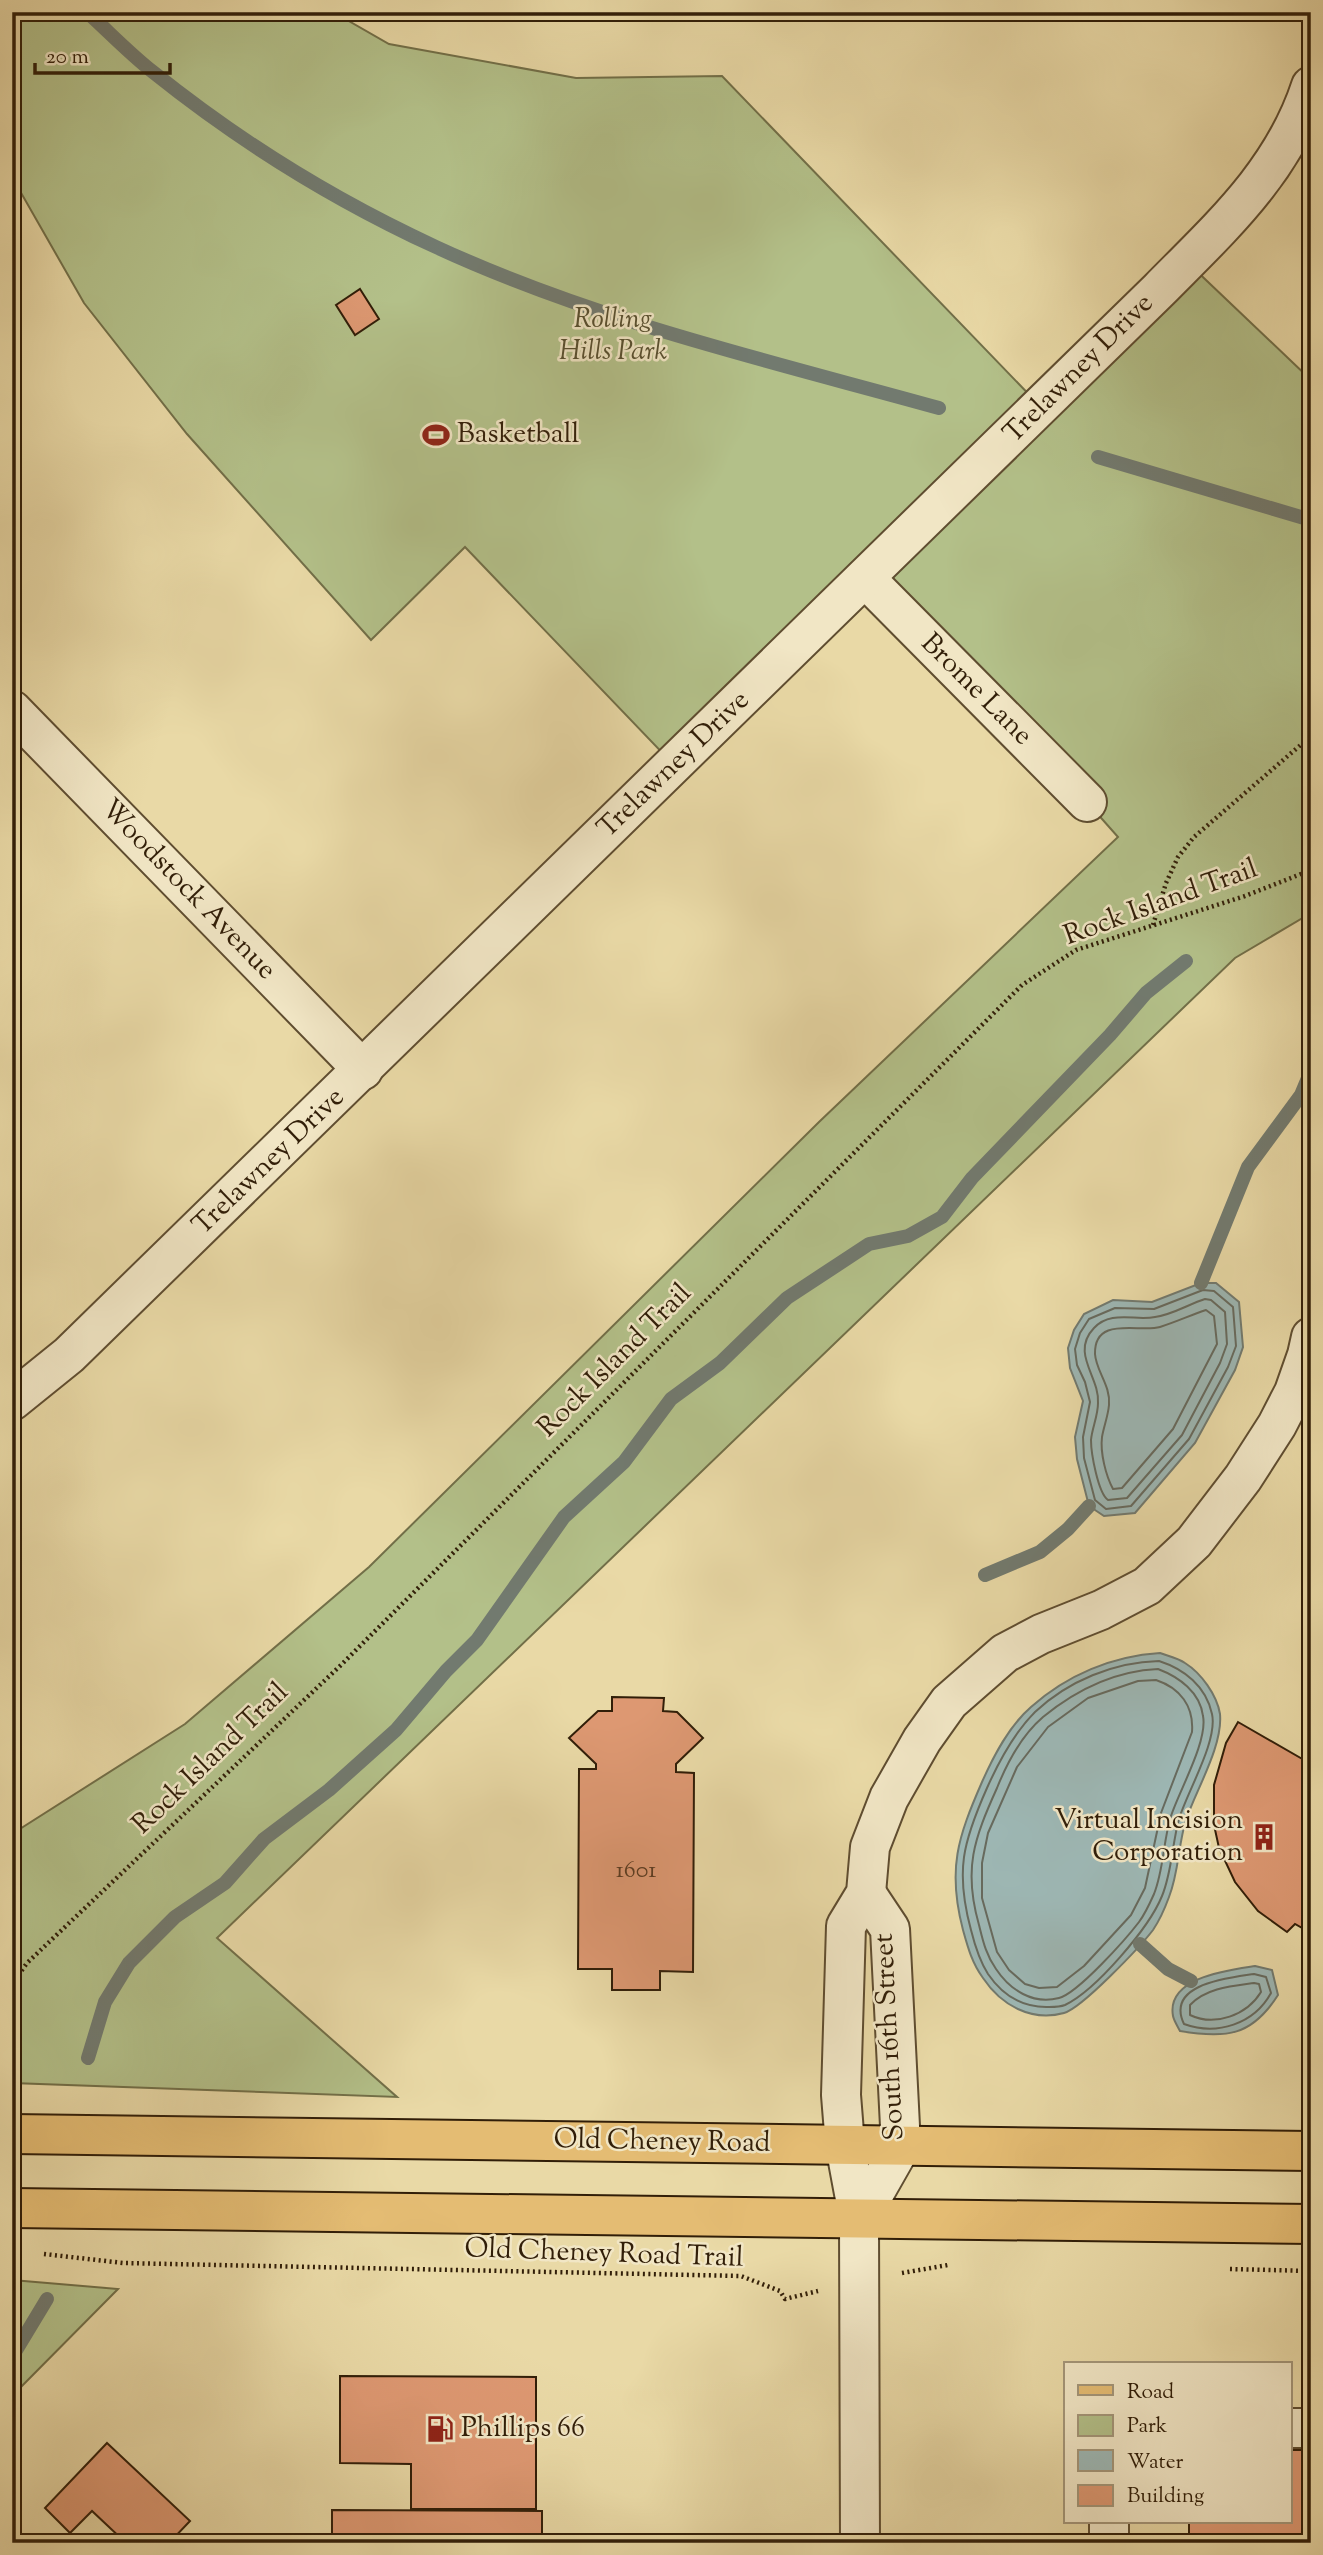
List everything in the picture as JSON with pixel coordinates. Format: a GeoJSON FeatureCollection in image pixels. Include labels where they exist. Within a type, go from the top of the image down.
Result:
{"type":"FeatureCollection","features":[{"type":"Feature","properties":{"kind":"main road","name":"Old Cheney Road"},"geometry":{"type":"LineString","coordinates":[[12,2134],[1311,2151]]}},
{"type":"Feature","properties":{"kind":"main road"},"geometry":{"type":"LineString","coordinates":[[12,2208],[1311,2224]]}},
{"type":"Feature","properties":{"kind":"street","name":"Trelawney Drive"},"geometry":{"type":"LineString","coordinates":[[12,1401],[69,1355],[1130,319],[1245,202],[1277,159],[1308,95]]}},
{"type":"Feature","properties":{"kind":"street","name":"Brome Lane"},"geometry":{"type":"LineString","coordinates":[[865,578],[1087,802]]}},
{"type":"Feature","properties":{"kind":"street","name":"Woodstock Avenue"},"geometry":{"type":"LineString","coordinates":[[12,710],[363,1070]]}},
{"type":"Feature","properties":{"kind":"street","name":"South 16th Street"},"geometry":{"type":"LineString","coordinates":[[860,2543],[859,2220],[845,2145],[841,2095],[846,1926],[866,1893],[870,1847],[889,1798],[922,1740],[949,1702],[1005,1653],[1147,1586],[1194,1542],[1243,1478],[1277,1425],[1294,1392],[1311,1337]]}},
{"type":"Feature","properties":{"kind":"street","name":"South 16th Street"},"geometry":{"type":"LineString","coordinates":[[859,2220],[901,2146],[890,1929],[866,1893]]}},
{"type":"Feature","properties":{"kind":"street"},"geometry":{"type":"LineString","coordinates":[[1292,2428],[1311,2428]]}},
{"type":"Feature","properties":{"kind":"street"},"geometry":{"type":"LineString","coordinates":[[1109,2524],[1109,2543]]}},
{"type":"Feature","properties":{"kind":"path"},"geometry":{"type":"LineString","coordinates":[[1152,926],[1178,857],[1194,836],[1311,736]]}},
{"type":"Feature","properties":{"kind":"path","name":"Rock Island Trail"},"geometry":{"type":"LineString","coordinates":[[12,1984],[27,1964],[341,1665],[1022,985],[1076,950],[1245,896],[1311,870]]}},
{"type":"Feature","properties":{"kind":"path","name":"Old Cheney Road Trail"},"geometry":{"type":"LineString","coordinates":[[40,2253],[124,2263],[741,2276],[780,2291],[785,2299],[861,2281],[954,2264]]}},
{"type":"Feature","properties":{"kind":"path"},"geometry":{"type":"LineString","coordinates":[[1228,2269],[1311,2270]]}},
{"type":"Feature","properties":{"kind":"green space","name":"Rolling Hills Park"},"geometry":{"type":"Polygon","coordinates":[[[12,12],[333,12],[389,44],[576,78],[722,76],[1041,407],[1187,262],[1311,380],[1311,913],[1235,958],[217,1938],[397,2097],[12,2083],[12,1834],[185,1724],[369,1567],[819,1122],[1118,837],[1087,802],[865,578],[674,765],[465,547],[371,640],[187,434],[84,303],[12,177],[12,12]]]}},
{"type":"Feature","properties":{"kind":"green space"},"geometry":{"type":"Polygon","coordinates":[[[12,2280],[118,2289],[12,2396],[12,2280]]]}},
{"type":"Feature","properties":{"kind":"water"},"geometry":{"type":"Polygon","coordinates":[[[1201,1283],[1216,1283],[1239,1302],[1243,1347],[1235,1370],[1195,1443],[1135,1513],[1104,1516],[1089,1506],[1077,1459],[1075,1437],[1083,1401],[1070,1368],[1068,1348],[1074,1330],[1084,1314],[1113,1300],[1152,1302],[1201,1283]]]}},
{"type":"Feature","properties":{"kind":"water"},"geometry":{"type":"Polygon","coordinates":[[[1160,1653],[1182,1661],[1197,1673],[1212,1692],[1220,1714],[1217,1740],[1186,1820],[1175,1878],[1167,1901],[1157,1923],[1146,1938],[1110,1976],[1072,2009],[1064,2013],[1040,2015],[1018,2009],[990,1988],[979,1972],[969,1949],[958,1908],[958,1854],[961,1837],[974,1802],[1009,1732],[1023,1715],[1045,1696],[1091,1669],[1125,1658],[1160,1653]]]}},
{"type":"Feature","properties":{"kind":"water"},"geometry":{"type":"Polygon","coordinates":[[[1255,1966],[1272,1970],[1278,1995],[1258,2019],[1248,2027],[1224,2034],[1180,2031],[1173,2016],[1173,2003],[1179,1992],[1189,1984],[1216,1973],[1255,1966]]]}},
{"type":"Feature","properties":{"kind":"building"},"geometry":{"type":"Polygon","coordinates":[[[360,289],[379,319],[355,335],[336,305],[360,289]]]}},
{"type":"Feature","properties":{"kind":"building"},"geometry":{"type":"Polygon","coordinates":[[[612,1697],[664,1698],[663,1711],[677,1712],[703,1738],[676,1764],[676,1772],[694,1773],[693,1972],[660,1971],[660,1990],[612,1990],[612,1969],[578,1969],[579,1769],[596,1769],[596,1764],[569,1738],[598,1711],[612,1711],[612,1697]]]}},
{"type":"Feature","properties":{"kind":"building","name":"Virtual Incision Corporation"},"geometry":{"type":"Polygon","coordinates":[[[1238,1722],[1311,1764],[1311,1933],[1295,1924],[1287,1932],[1258,1911],[1235,1882],[1219,1848],[1214,1825],[1214,1785],[1226,1743],[1238,1722]]]}},
{"type":"Feature","properties":{"kind":"building"},"geometry":{"type":"Polygon","coordinates":[[[340,2376],[536,2377],[536,2509],[411,2509],[411,2464],[340,2463],[340,2376]]]}},
{"type":"Feature","properties":{"kind":"building"},"geometry":{"type":"Polygon","coordinates":[[[107,2443],[190,2521],[169,2543],[126,2543],[92,2511],[70,2533],[45,2508],[107,2443]]]}},
{"type":"Feature","properties":{"kind":"building"},"geometry":{"type":"Polygon","coordinates":[[[1292,2450],[1311,2450],[1311,2543],[1189,2543],[1189,2524],[1292,2524],[1292,2450]]]}},
{"type":"Feature","properties":{"kind":"building"},"geometry":{"type":"Polygon","coordinates":[[[332,2510],[542,2511],[542,2543],[332,2543],[332,2510]]]}},
{"type":"Feature","properties":{"kind":"waterway"},"geometry":{"type":"LineString","coordinates":[[87,12],[153,72],[254,146],[325,190],[436,247],[558,297],[621,318],[939,408]]}},
{"type":"Feature","properties":{"kind":"waterway"},"geometry":{"type":"LineString","coordinates":[[1098,457],[1311,520]]}},
{"type":"Feature","properties":{"kind":"waterway"},"geometry":{"type":"LineString","coordinates":[[88,2058],[105,2002],[129,1963],[175,1917],[225,1883],[264,1839],[329,1790],[396,1730],[446,1671],[477,1640],[564,1517],[624,1462],[671,1399],[720,1363],[787,1298],[869,1244],[908,1236],[942,1217],[972,1178],[1110,1035],[1146,993],[1186,961]]}},
{"type":"Feature","properties":{"kind":"waterway"},"geometry":{"type":"LineString","coordinates":[[1201,1283],[1248,1167],[1301,1095],[1311,1071]]}},
{"type":"Feature","properties":{"kind":"waterway"},"geometry":{"type":"LineString","coordinates":[[985,1575],[1040,1552],[1068,1529],[1089,1506]]}},
{"type":"Feature","properties":{"kind":"waterway"},"geometry":{"type":"LineString","coordinates":[[1140,1944],[1168,1969],[1191,1981]]}},
{"type":"Feature","properties":{"kind":"waterway"},"geometry":{"type":"LineString","coordinates":[[12,2357],[47,2299]]}},
{"type":"Feature","properties":{"kind":"place","name":"Basketball"},"geometry":{"type":"Point","coordinates":[436,435]}},
{"type":"Feature","properties":{"kind":"place","name":"Virtual Incision Corporation"},"geometry":{"type":"Point","coordinates":[1264,1837]}},
{"type":"Feature","properties":{"kind":"place","name":"Phillips 66"},"geometry":{"type":"Point","coordinates":[440,2429]}}]}
